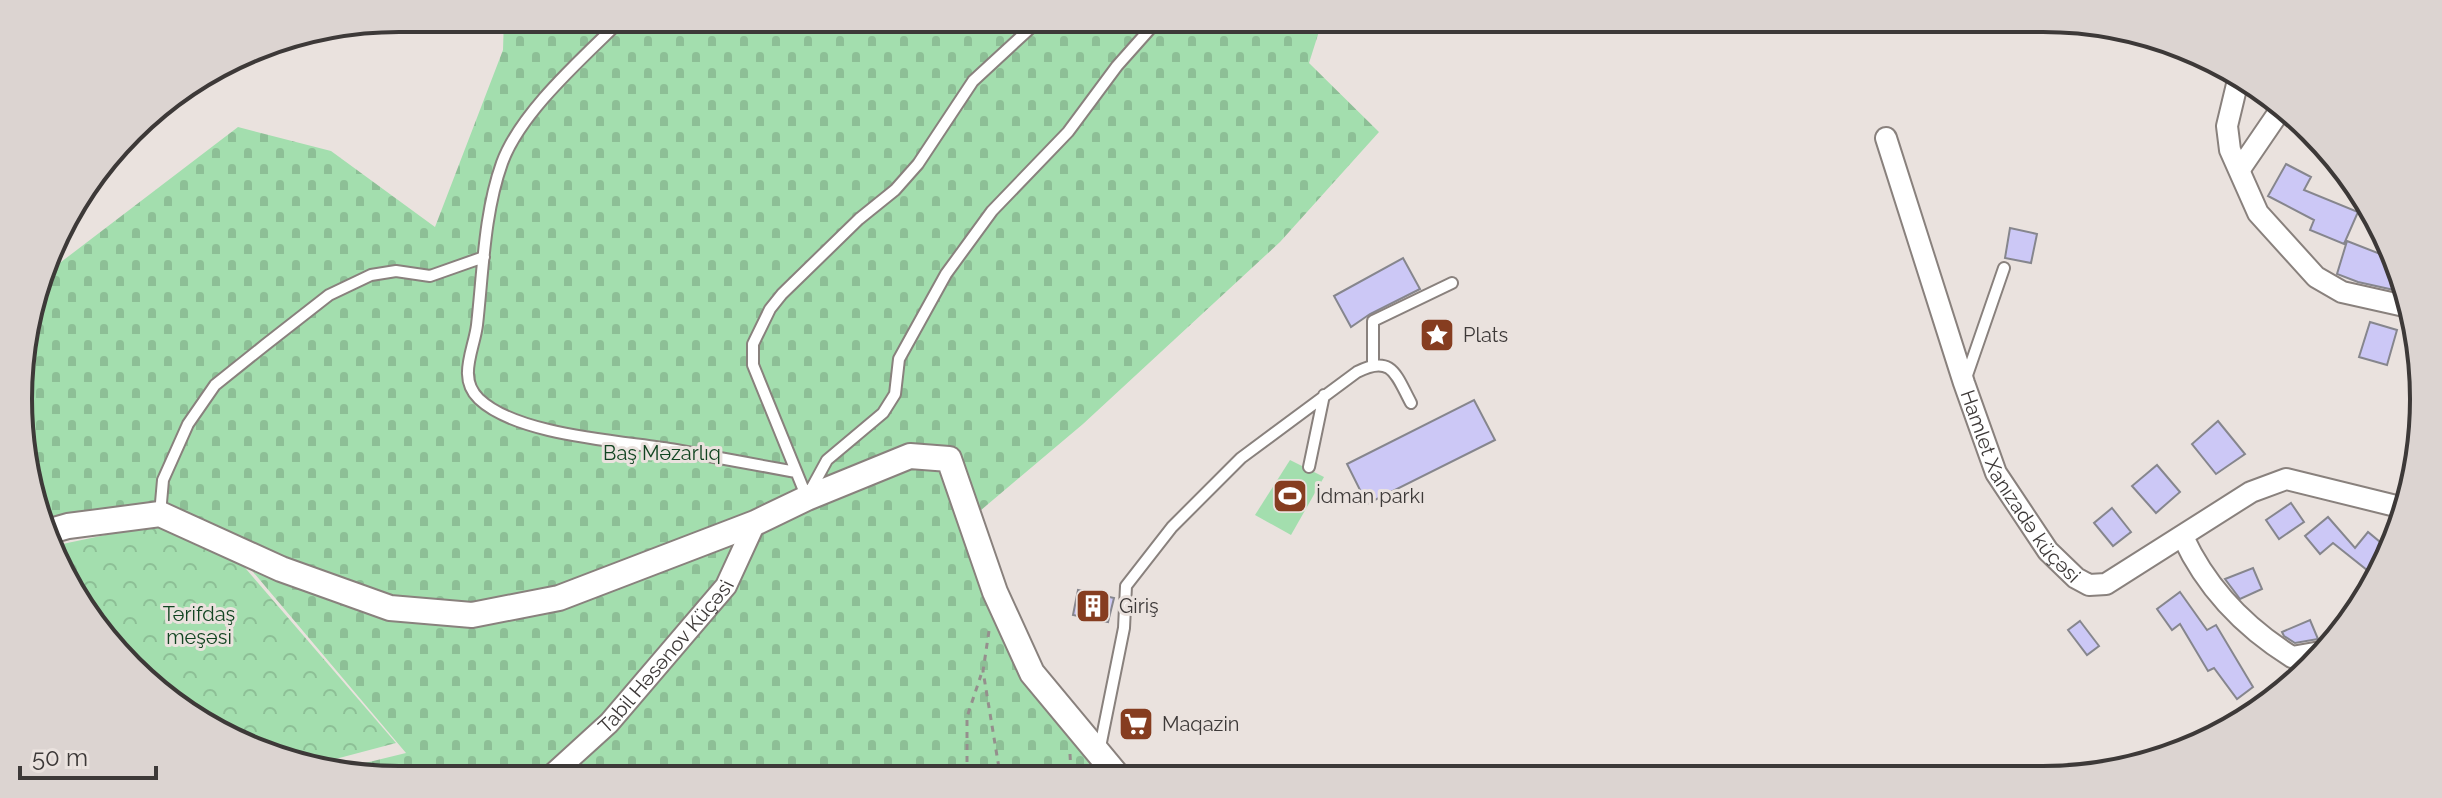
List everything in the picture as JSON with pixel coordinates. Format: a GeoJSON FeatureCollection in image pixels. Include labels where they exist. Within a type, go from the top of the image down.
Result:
{"type":"FeatureCollection","features":[{"type":"Feature","properties":{"kind":"street"},"geometry":{"type":"LineString","coordinates":[[2236,87],[2227,126],[2230,150],[2258,213],[2316,277],[2342,292],[2397,304]]}},
{"type":"Feature","properties":{"kind":"street"},"geometry":{"type":"LineString","coordinates":[[2240,169],[2276,116]]}},
{"type":"Feature","properties":{"kind":"street","name":"Hamlet Xanızadə küçəsi"},"geometry":{"type":"LineString","coordinates":[[1886,138],[1996,473],[2048,551],[2076,578],[2089,585],[2106,584],[2251,492],[2286,479],[2394,506]]}},
{"type":"Feature","properties":{"kind":"street"},"geometry":{"type":"LineString","coordinates":[[56,529],[160,514],[281,569],[390,608],[472,615],[559,598],[755,523],[910,456],[949,459],[995,592],[1032,673],[1109,766]]}},
{"type":"Feature","properties":{"kind":"street","name":"Tabil Həsənov Küçəsi"},"geometry":{"type":"LineString","coordinates":[[562,766],[609,723],[726,586],[755,523]]}},
{"type":"Feature","properties":{"kind":"street"},"geometry":{"type":"LineString","coordinates":[[2183,537],[2193,560],[2213,590],[2241,619],[2292,657],[2307,654]]}},
{"type":"Feature","properties":{"kind":"lane"},"geometry":{"type":"LineString","coordinates":[[609,32],[558,83],[522,128],[502,162],[484,257],[477,326],[466,377],[470,388],[480,400],[525,424],[796,472]]}},
{"type":"Feature","properties":{"kind":"lane"},"geometry":{"type":"LineString","coordinates":[[807,498],[753,365],[753,344],[770,309],[859,219],[895,190],[918,164],[973,81],[1026,32]]}},
{"type":"Feature","properties":{"kind":"lane"},"geometry":{"type":"LineString","coordinates":[[807,498],[827,460],[883,413],[895,394],[899,359],[946,274],[992,211],[1068,132],[1117,66],[1147,32]]}},
{"type":"Feature","properties":{"kind":"lane"},"geometry":{"type":"LineString","coordinates":[[160,514],[163,480],[188,424],[215,385],[265,345],[329,295],[371,275],[396,271],[430,276],[484,257]]}},
{"type":"Feature","properties":{"kind":"lane"},"geometry":{"type":"LineString","coordinates":[[1964,383],[2004,268]]}},
{"type":"Feature","properties":{"kind":"lane"},"geometry":{"type":"LineString","coordinates":[[1373,363],[1373,321],[1452,283]]}},
{"type":"Feature","properties":{"kind":"lane"},"geometry":{"type":"LineString","coordinates":[[1099,754],[1124,628],[1126,586],[1172,527],[1241,458],[1324,395],[1373,363],[1383,364],[1395,373],[1411,403]]}},
{"type":"Feature","properties":{"kind":"lane"},"geometry":{"type":"LineString","coordinates":[[1309,467],[1324,395]]}},
{"type":"Feature","properties":{"kind":"path"},"geometry":{"type":"LineString","coordinates":[[967,766],[967,717],[983,671],[995,592]]}},
{"type":"Feature","properties":{"kind":"path"},"geometry":{"type":"LineString","coordinates":[[983,671],[999,766]]}},
{"type":"Feature","properties":{"kind":"green space","name":"Baş Məzarlıq"},"geometry":{"type":"Polygon","coordinates":[[[504,32],[1319,32],[1309,63],[1379,132],[1280,242],[1083,424],[974,516],[1000,622],[1124,766],[361,764],[406,753],[237,553],[158,522],[61,541],[39,471],[32,399],[39,327],[58,265],[238,127],[331,151],[435,227],[503,50],[504,32]]]}},
{"type":"Feature","properties":{"kind":"green space","name":"İdman parkı"},"geometry":{"type":"Polygon","coordinates":[[[1290,460],[1324,477],[1291,535],[1255,515],[1290,460]]]}},
{"type":"Feature","properties":{"kind":"green space","name":"Tərifdaş meşəsi"},"geometry":{"type":"Polygon","coordinates":[[[158,524],[234,555],[396,743],[332,760],[281,747],[215,717],[157,675],[123,641],[94,603],[62,544],[158,524]]]}},
{"type":"Feature","properties":{"kind":"building"},"geometry":{"type":"Polygon","coordinates":[[[2286,164],[2311,177],[2304,190],[2358,212],[2344,244],[2310,230],[2314,220],[2268,196],[2286,164]]]}},
{"type":"Feature","properties":{"kind":"building"},"geometry":{"type":"Polygon","coordinates":[[[2010,228],[2037,234],[2031,263],[2005,258],[2010,228]]]}},
{"type":"Feature","properties":{"kind":"building"},"geometry":{"type":"Polygon","coordinates":[[[2347,241],[2380,254],[2393,290],[2358,282],[2337,274],[2347,241]]]}},
{"type":"Feature","properties":{"kind":"building"},"geometry":{"type":"Polygon","coordinates":[[[1403,258],[1420,289],[1351,327],[1334,296],[1403,258]]]}},
{"type":"Feature","properties":{"kind":"building"},"geometry":{"type":"Polygon","coordinates":[[[2370,322],[2397,330],[2387,365],[2359,357],[2370,322]]]}},
{"type":"Feature","properties":{"kind":"building"},"geometry":{"type":"Polygon","coordinates":[[[1474,400],[1495,440],[1367,504],[1347,464],[1474,400]]]}},
{"type":"Feature","properties":{"kind":"building"},"geometry":{"type":"Polygon","coordinates":[[[2218,421],[2245,454],[2216,474],[2192,444],[2218,421]]]}},
{"type":"Feature","properties":{"kind":"building"},"geometry":{"type":"Polygon","coordinates":[[[2157,465],[2180,492],[2156,513],[2132,486],[2157,465]]]}},
{"type":"Feature","properties":{"kind":"building"},"geometry":{"type":"Polygon","coordinates":[[[2291,503],[2304,522],[2279,539],[2266,520],[2291,503]]]}},
{"type":"Feature","properties":{"kind":"building"},"geometry":{"type":"Polygon","coordinates":[[[2112,508],[2131,532],[2113,546],[2094,523],[2112,508]]]}},
{"type":"Feature","properties":{"kind":"building"},"geometry":{"type":"Polygon","coordinates":[[[2328,517],[2355,548],[2368,532],[2380,542],[2367,570],[2333,543],[2320,554],[2305,536],[2328,517]]]}},
{"type":"Feature","properties":{"kind":"building"},"geometry":{"type":"Polygon","coordinates":[[[2253,568],[2262,589],[2240,599],[2225,579],[2253,568]]]}},
{"type":"Feature","properties":{"kind":"building","name":"Giriş"},"geometry":{"type":"Polygon","coordinates":[[[1078,590],[1114,598],[1108,622],[1073,615],[1078,590]]]}},
{"type":"Feature","properties":{"kind":"building"},"geometry":{"type":"Polygon","coordinates":[[[2180,592],[2207,630],[2216,625],[2253,687],[2237,699],[2214,668],[2208,671],[2180,624],[2172,630],[2157,609],[2180,592]]]}},
{"type":"Feature","properties":{"kind":"building"},"geometry":{"type":"Polygon","coordinates":[[[2310,620],[2318,639],[2295,643],[2284,636],[2282,632],[2310,620]]]}},
{"type":"Feature","properties":{"kind":"building"},"geometry":{"type":"Polygon","coordinates":[[[2080,621],[2099,646],[2087,655],[2068,630],[2080,621]]]}},
{"type":"Feature","properties":{"kind":"place","name":"Plats"},"geometry":{"type":"Point","coordinates":[1437,335]}},
{"type":"Feature","properties":{"kind":"place","name":"İdman parkı"},"geometry":{"type":"Point","coordinates":[1290,496]}},
{"type":"Feature","properties":{"kind":"place","name":"Giriş"},"geometry":{"type":"Point","coordinates":[1093,606]}},
{"type":"Feature","properties":{"kind":"place","name":"Maqazin"},"geometry":{"type":"Point","coordinates":[1136,724]}}]}
